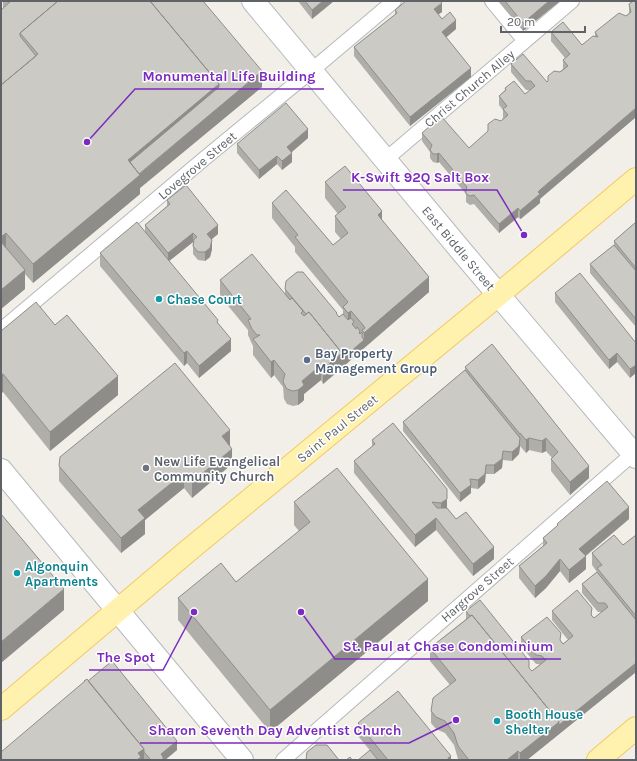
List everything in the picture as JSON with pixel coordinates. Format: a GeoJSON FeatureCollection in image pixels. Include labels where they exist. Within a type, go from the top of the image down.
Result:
{"type":"FeatureCollection","features":[{"type":"Feature","properties":{"kind":"main road","name":"East Biddle Street"},"geometry":{"type":"LineString","coordinates":[[253,1],[498,295],[635,454]]}},
{"type":"Feature","properties":{"kind":"main road","name":"Saint Paul Street"},"geometry":{"type":"LineString","coordinates":[[1,709],[195,545],[636,179]]}},
{"type":"Feature","properties":{"kind":"main road"},"geometry":{"type":"LineString","coordinates":[[1,470],[242,760]]}},
{"type":"Feature","properties":{"kind":"main road"},"geometry":{"type":"LineString","coordinates":[[598,760],[636,728]]}},
{"type":"Feature","properties":{"kind":"lane","name":"Lovegrove Street"},"geometry":{"type":"LineString","coordinates":[[1,330],[204,158],[394,1]]}},
{"type":"Feature","properties":{"kind":"lane"},"geometry":{"type":"LineString","coordinates":[[492,1],[525,41]]}},
{"type":"Feature","properties":{"kind":"lane","name":"Christ Church Alley"},"geometry":{"type":"LineString","coordinates":[[385,160],[572,1]]}},
{"type":"Feature","properties":{"kind":"lane","name":"Hargrove Street"},"geometry":{"type":"LineString","coordinates":[[283,760],[635,454]]}},
{"type":"Feature","properties":{"kind":"building"},"geometry":{"type":"Polygon","coordinates":[[[9,1],[58,1],[20,33],[20,36],[36,56],[1,85],[1,10],[10,2],[9,1]]]}},
{"type":"Feature","properties":{"kind":"building"},"geometry":{"type":"Polygon","coordinates":[[[58,1],[150,1],[219,84],[128,160],[140,175],[33,264],[6,233],[1,237],[1,85],[38,54],[20,33],[58,1]]]}},
{"type":"Feature","properties":{"kind":"building"},"geometry":{"type":"Polygon","coordinates":[[[150,1],[203,1],[262,71],[139,174],[130,162],[219,87],[219,84],[150,1]]]}},
{"type":"Feature","properties":{"kind":"building"},"geometry":{"type":"Polygon","coordinates":[[[305,1],[323,1],[312,10],[305,1]]]}},
{"type":"Feature","properties":{"kind":"building"},"geometry":{"type":"Polygon","coordinates":[[[406,1],[440,1],[442,3],[434,9],[442,19],[450,12],[456,20],[442,32],[471,68],[410,117],[354,47],[397,13],[395,10],[406,1]]]}},
{"type":"Feature","properties":{"kind":"building"},"geometry":{"type":"Polygon","coordinates":[[[505,1],[549,1],[523,23],[505,1]]]}},
{"type":"Feature","properties":{"kind":"building"},"geometry":{"type":"Polygon","coordinates":[[[636,1],[636,108],[541,189],[538,192],[540,194],[520,211],[518,208],[499,224],[474,195],[470,196],[466,194],[467,187],[439,153],[433,154],[430,150],[432,145],[422,133],[441,116],[469,148],[488,131],[488,124],[495,119],[501,121],[508,115],[503,109],[507,106],[499,96],[506,90],[505,88],[514,81],[525,94],[535,86],[531,81],[526,81],[511,64],[523,54],[547,82],[548,76],[554,71],[560,72],[568,66],[563,60],[570,54],[551,32],[563,22],[582,45],[593,36],[598,37],[595,32],[619,13],[626,16],[631,12],[629,4],[636,1]]]}},
{"type":"Feature","properties":{"kind":"building"},"geometry":{"type":"Polygon","coordinates":[[[286,103],[308,129],[287,147],[292,153],[282,161],[277,156],[259,170],[237,144],[286,103]]]}},
{"type":"Feature","properties":{"kind":"building"},"geometry":{"type":"Polygon","coordinates":[[[345,166],[382,211],[378,215],[429,277],[364,333],[362,330],[365,328],[363,325],[351,311],[348,313],[343,307],[348,302],[295,237],[298,235],[272,203],[286,190],[333,245],[348,233],[335,216],[346,207],[325,182],[345,166]]]}},
{"type":"Feature","properties":{"kind":"building"},"geometry":{"type":"Polygon","coordinates":[[[186,185],[218,225],[207,234],[212,240],[210,248],[205,252],[198,252],[193,246],[194,239],[197,237],[193,233],[168,253],[145,225],[170,204],[167,200],[186,185]]]}},
{"type":"Feature","properties":{"kind":"building","name":"Chase Court"},"geometry":{"type":"Polygon","coordinates":[[[137,222],[218,320],[217,322],[231,339],[199,366],[187,351],[184,353],[100,253],[137,222]]]}},
{"type":"Feature","properties":{"kind":"building"},"geometry":{"type":"Polygon","coordinates":[[[636,222],[636,268],[614,241],[636,222]]]}},
{"type":"Feature","properties":{"kind":"building"},"geometry":{"type":"Polygon","coordinates":[[[1,242],[25,270],[1,290],[1,242]]]}},
{"type":"Feature","properties":{"kind":"building"},"geometry":{"type":"Polygon","coordinates":[[[614,245],[636,271],[636,319],[590,264],[614,245]]]}},
{"type":"Feature","properties":{"kind":"building"},"geometry":{"type":"Polygon","coordinates":[[[252,254],[290,300],[292,298],[303,311],[301,313],[304,316],[309,312],[342,353],[323,369],[321,365],[302,381],[304,385],[298,390],[293,391],[287,389],[283,381],[285,374],[274,360],[271,362],[253,339],[260,335],[257,335],[252,329],[248,320],[251,319],[220,280],[252,254]]]}},
{"type":"Feature","properties":{"kind":"building"},"geometry":{"type":"Polygon","coordinates":[[[297,272],[303,272],[339,317],[343,314],[348,320],[351,318],[354,322],[352,324],[356,329],[357,327],[360,331],[359,333],[360,334],[362,332],[362,337],[364,340],[342,359],[342,353],[309,312],[306,314],[285,289],[286,281],[297,272]]]}},
{"type":"Feature","properties":{"kind":"building"},"geometry":{"type":"Polygon","coordinates":[[[580,273],[636,343],[636,365],[630,369],[617,353],[609,360],[555,293],[580,273]]]}},
{"type":"Feature","properties":{"kind":"building"},"geometry":{"type":"Polygon","coordinates":[[[36,302],[55,325],[67,315],[118,376],[50,432],[3,374],[1,375],[1,331],[36,302]]]}},
{"type":"Feature","properties":{"kind":"building"},"geometry":{"type":"Polygon","coordinates":[[[492,344],[589,466],[570,482],[551,459],[558,452],[546,438],[542,441],[529,438],[526,440],[465,367],[492,344]]]}},
{"type":"Feature","properties":{"kind":"building","name":"New Life Evangelical Community Church"},"geometry":{"type":"Polygon","coordinates":[[[175,363],[230,430],[222,436],[232,449],[192,482],[184,473],[138,510],[145,518],[121,538],[59,466],[60,457],[175,363]]]}},
{"type":"Feature","properties":{"kind":"building"},"geometry":{"type":"Polygon","coordinates":[[[465,370],[520,438],[519,446],[512,452],[503,451],[502,459],[494,465],[486,465],[485,474],[478,480],[470,479],[471,485],[460,493],[403,422],[465,370]]]}},
{"type":"Feature","properties":{"kind":"building"},"geometry":{"type":"Polygon","coordinates":[[[393,423],[447,489],[447,499],[441,503],[432,502],[437,508],[447,508],[456,519],[466,512],[494,547],[473,564],[436,518],[415,535],[354,461],[375,444],[372,440],[393,423]]]}},
{"type":"Feature","properties":{"kind":"building"},"geometry":{"type":"Polygon","coordinates":[[[337,468],[428,579],[270,710],[178,598],[221,563],[236,582],[310,522],[294,502],[337,468]]]}},
{"type":"Feature","properties":{"kind":"building"},"geometry":{"type":"Polygon","coordinates":[[[607,481],[629,507],[579,549],[586,556],[569,570],[560,559],[546,576],[535,586],[519,566],[547,543],[543,538],[558,525],[557,524],[607,481]]]}},
{"type":"Feature","properties":{"kind":"building","name":"Algonquin Apartments"},"geometry":{"type":"Polygon","coordinates":[[[1,514],[64,589],[1,642],[1,514]]]}},
{"type":"Feature","properties":{"kind":"building"},"geometry":{"type":"Polygon","coordinates":[[[614,535],[623,545],[636,535],[636,616],[597,568],[602,565],[592,553],[614,535]]]}},
{"type":"Feature","properties":{"kind":"building"},"geometry":{"type":"Polygon","coordinates":[[[597,572],[636,620],[636,663],[559,725],[559,722],[472,615],[470,616],[466,611],[480,600],[529,661],[529,668],[532,671],[546,660],[542,656],[536,655],[521,637],[547,617],[561,633],[560,640],[563,644],[573,636],[552,611],[577,590],[592,608],[591,615],[594,618],[608,607],[605,603],[598,603],[582,584],[597,572]]]}},
{"type":"Feature","properties":{"kind":"building"},"geometry":{"type":"Polygon","coordinates":[[[472,615],[559,722],[520,753],[518,751],[508,760],[469,760],[458,746],[454,733],[445,721],[436,717],[431,711],[433,698],[456,680],[430,648],[472,615]]]}},
{"type":"Feature","properties":{"kind":"building"},"geometry":{"type":"Polygon","coordinates":[[[112,661],[177,741],[161,754],[163,760],[151,760],[144,752],[144,749],[88,681],[112,661]]]}},
{"type":"Feature","properties":{"kind":"building"},"geometry":{"type":"Polygon","coordinates":[[[87,679],[144,749],[138,753],[141,757],[137,760],[1,760],[1,752],[87,679]]]}},
{"type":"Feature","properties":{"kind":"building"},"geometry":{"type":"Polygon","coordinates":[[[398,691],[451,756],[448,758],[449,760],[388,760],[358,723],[398,691]]]}},
{"type":"Feature","properties":{"kind":"building"},"geometry":{"type":"Polygon","coordinates":[[[316,745],[327,745],[339,760],[306,760],[307,752],[316,745]]]}},
{"type":"Feature","properties":{"kind":"building"},"geometry":{"type":"Polygon","coordinates":[[[370,750],[378,760],[358,760],[370,750]]]}},
{"type":"Feature","properties":{"kind":"place","name":"Monumental Life Building"},"geometry":{"type":"Point","coordinates":[87,142]}},
{"type":"Feature","properties":{"kind":"place","name":"K-Swift 92Q Salt Box"},"geometry":{"type":"Point","coordinates":[524,235]}},
{"type":"Feature","properties":{"kind":"place","name":"Chase Court"},"geometry":{"type":"Point","coordinates":[159,299]}},
{"type":"Feature","properties":{"kind":"place","name":"Bay Property Management Group"},"geometry":{"type":"Point","coordinates":[307,360]}},
{"type":"Feature","properties":{"kind":"place","name":"New Life Evangelical Community Church"},"geometry":{"type":"Point","coordinates":[146,468]}},
{"type":"Feature","properties":{"kind":"place","name":"Algonquin Apartments"},"geometry":{"type":"Point","coordinates":[17,573]}},
{"type":"Feature","properties":{"kind":"place","name":"The Spot"},"geometry":{"type":"Point","coordinates":[194,612]}},
{"type":"Feature","properties":{"kind":"place","name":"St. Paul at Chase Condominium"},"geometry":{"type":"Point","coordinates":[301,612]}},
{"type":"Feature","properties":{"kind":"place","name":"Sharon Seventh Day Adventist Church"},"geometry":{"type":"Point","coordinates":[456,720]}},
{"type":"Feature","properties":{"kind":"place","name":"Booth House Shelter"},"geometry":{"type":"Point","coordinates":[497,721]}}]}
